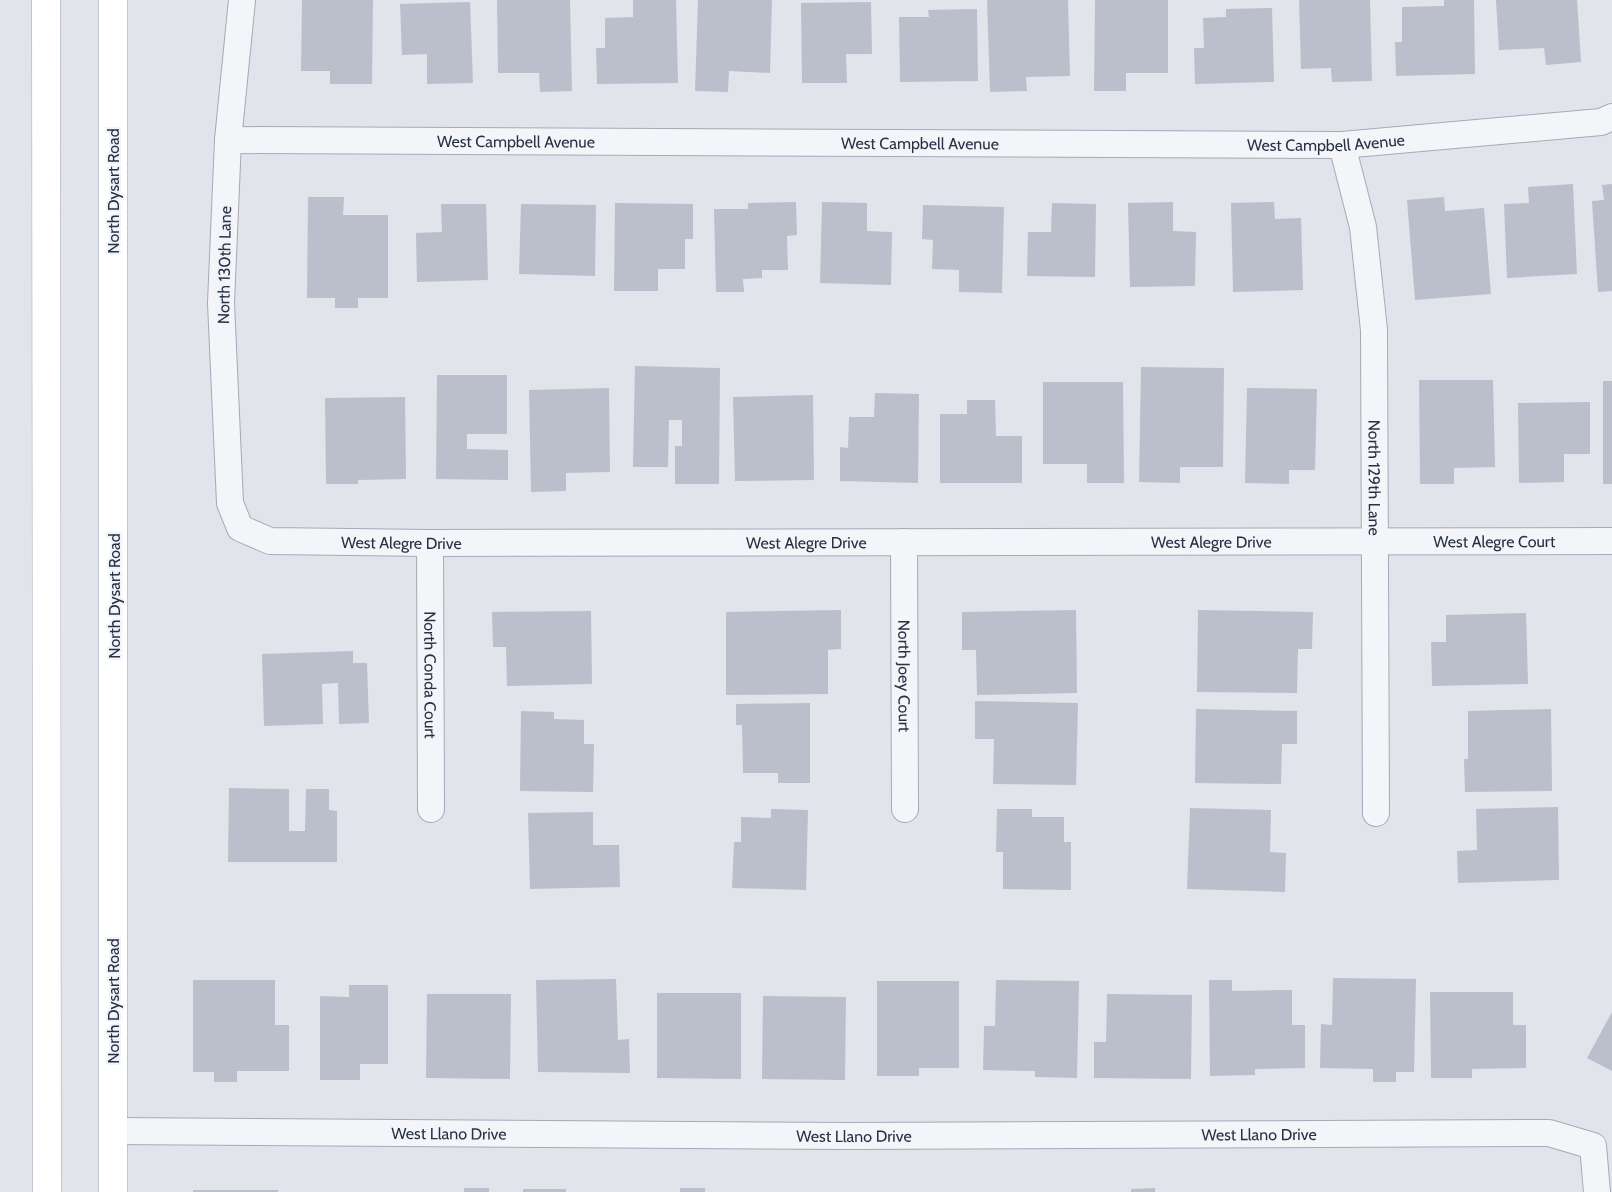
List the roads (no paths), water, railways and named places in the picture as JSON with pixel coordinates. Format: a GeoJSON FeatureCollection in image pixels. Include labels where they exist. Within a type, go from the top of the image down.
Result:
{"type":"FeatureCollection","features":[{"type":"Feature","properties":{"kind":"main road"},"geometry":{"type":"LineString","coordinates":[[46,0],[47,1192]]}},
{"type":"Feature","properties":{"kind":"main road","name":"North Dysart Road"},"geometry":{"type":"LineString","coordinates":[[112,0],[113,1192]]}},
{"type":"Feature","properties":{"kind":"street","name":"North 130th Lane"},"geometry":{"type":"LineString","coordinates":[[240,528],[230,503],[221,303],[228,140],[242,0]]}},
{"type":"Feature","properties":{"kind":"street","name":"West Campbell Avenue"},"geometry":{"type":"LineString","coordinates":[[228,140],[1342,145],[1601,122],[1612,117]]}},
{"type":"Feature","properties":{"kind":"street","name":"North 129th Lane"},"geometry":{"type":"LineString","coordinates":[[1342,145],[1363,227],[1374,330],[1376,813]]}},
{"type":"Feature","properties":{"kind":"street","name":"West Alegre Drive"},"geometry":{"type":"LineString","coordinates":[[240,528],[270,540],[430,543],[1375,541]]}},
{"type":"Feature","properties":{"kind":"street","name":"West Alegre Court"},"geometry":{"type":"LineString","coordinates":[[1375,541],[1612,541]]}},
{"type":"Feature","properties":{"kind":"street","name":"North Joey Court"},"geometry":{"type":"LineString","coordinates":[[904,542],[905,809]]}},
{"type":"Feature","properties":{"kind":"street","name":"North Conda Court"},"geometry":{"type":"LineString","coordinates":[[430,543],[431,809]]}},
{"type":"Feature","properties":{"kind":"street","name":"West Llano Drive"},"geometry":{"type":"LineString","coordinates":[[113,1131],[847,1136],[1549,1133],[1593,1146],[1597,1192]]}}]}
